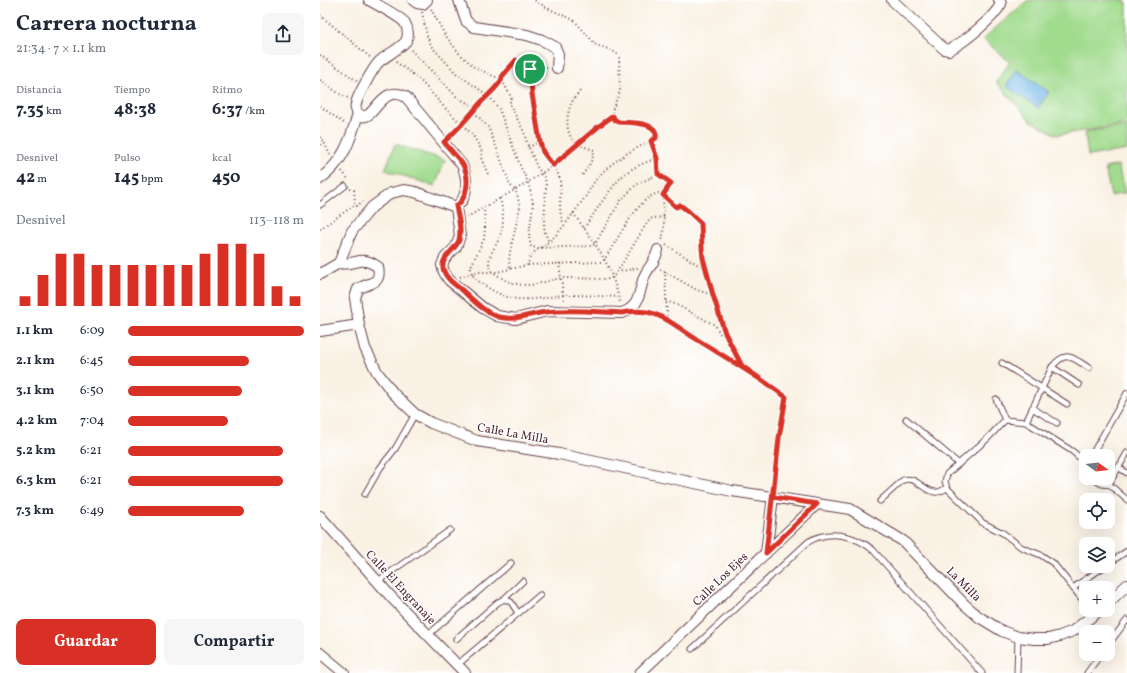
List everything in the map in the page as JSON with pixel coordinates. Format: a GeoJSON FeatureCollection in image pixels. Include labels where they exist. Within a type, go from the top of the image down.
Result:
{"type":"FeatureCollection","features":[{"type":"Feature","properties":{"kind":"street"},"geometry":{"type":"LineString","coordinates":[[320,179],[338,162],[347,148],[358,114],[356,110],[357,102],[364,86],[378,63],[407,40],[408,29],[404,22],[369,0]]}},
{"type":"Feature","properties":{"kind":"street"},"geometry":{"type":"LineString","coordinates":[[459,0],[466,21],[474,27],[495,29],[526,35],[542,40],[555,47],[558,54],[557,68]]}},
{"type":"Feature","properties":{"kind":"street"},"geometry":{"type":"LineString","coordinates":[[892,0],[944,49],[949,50],[984,24],[997,11],[1000,2]]}},
{"type":"Feature","properties":{"kind":"street"},"geometry":{"type":"LineString","coordinates":[[320,274],[339,263],[352,232],[372,208],[391,193],[404,190],[415,192],[456,206],[463,202],[466,193],[466,173],[462,165],[412,103],[400,94],[392,93],[387,95],[368,115],[358,114]]}},
{"type":"Feature","properties":{"kind":"street"},"geometry":{"type":"LineString","coordinates":[[456,206],[460,230],[459,241],[456,247],[445,258],[442,265],[444,272],[449,280],[484,308],[497,316],[516,319],[547,312],[625,312],[635,305],[645,275],[660,246]]}},
{"type":"Feature","properties":{"kind":"street","name":"Calle La Milla"},"geometry":{"type":"LineString","coordinates":[[339,263],[344,264],[366,260],[378,267],[380,274],[378,279],[358,289],[355,298],[359,325],[365,348],[377,372],[392,393],[414,414],[431,423],[477,441],[559,454],[732,491],[817,504]]}},
{"type":"Feature","properties":{"kind":"street"},"geometry":{"type":"LineString","coordinates":[[320,331],[359,325]]}},
{"type":"Feature","properties":{"kind":"street"},"geometry":{"type":"LineString","coordinates":[[766,553],[773,497]]}},
{"type":"Feature","properties":{"kind":"street","name":"Calle Los Ejes"},"geometry":{"type":"LineString","coordinates":[[640,673],[817,504]]}},
{"type":"Feature","properties":{"kind":"street","name":"La Milla"},"geometry":{"type":"LineString","coordinates":[[817,504],[850,509],[903,541],[964,604],[988,624],[1002,631],[1018,637],[1048,639],[1073,631],[1089,617]]}},
{"type":"Feature","properties":{"kind":"street","name":"Calle El Engranaje"},"geometry":{"type":"LineString","coordinates":[[320,516],[378,581],[465,673]]}},
{"type":"Feature","properties":{"kind":"street"},"geometry":{"type":"LineString","coordinates":[[1115,596],[1127,585]]}},
{"type":"Feature","properties":{"kind":"street"},"geometry":{"type":"LineString","coordinates":[[320,653],[344,673]]}},
{"type":"Feature","properties":{"kind":"lane"},"geometry":{"type":"LineString","coordinates":[[320,205],[345,186]]}},
{"type":"Feature","properties":{"kind":"lane"},"geometry":{"type":"LineString","coordinates":[[1026,422],[1041,388],[1052,367],[1058,360],[1063,356],[1072,357],[1089,368]]}},
{"type":"Feature","properties":{"kind":"lane"},"geometry":{"type":"LineString","coordinates":[[1002,363],[1067,404]]}},
{"type":"Feature","properties":{"kind":"lane"},"geometry":{"type":"LineString","coordinates":[[1052,367],[1080,386]]}},
{"type":"Feature","properties":{"kind":"lane"},"geometry":{"type":"LineString","coordinates":[[1095,449],[1127,393]]}},
{"type":"Feature","properties":{"kind":"lane"},"geometry":{"type":"LineString","coordinates":[[996,399],[1005,420]]}},
{"type":"Feature","properties":{"kind":"lane"},"geometry":{"type":"LineString","coordinates":[[1032,408],[1058,423]]}},
{"type":"Feature","properties":{"kind":"lane"},"geometry":{"type":"LineString","coordinates":[[366,494],[380,468],[395,449],[414,414]]}},
{"type":"Feature","properties":{"kind":"lane"},"geometry":{"type":"LineString","coordinates":[[906,419],[959,464]]}},
{"type":"Feature","properties":{"kind":"lane"},"geometry":{"type":"LineString","coordinates":[[1005,420],[1026,422],[1072,451],[1079,458]]}},
{"type":"Feature","properties":{"kind":"lane"},"geometry":{"type":"LineString","coordinates":[[1005,420],[988,438],[947,474],[945,481],[947,488],[983,523],[1003,533],[1021,547],[1041,555],[1053,563],[1079,595]]}},
{"type":"Feature","properties":{"kind":"lane"},"geometry":{"type":"LineString","coordinates":[[1115,473],[1127,453]]}},
{"type":"Feature","properties":{"kind":"lane"},"geometry":{"type":"LineString","coordinates":[[1118,467],[1127,474]]}},
{"type":"Feature","properties":{"kind":"lane"},"geometry":{"type":"LineString","coordinates":[[880,501],[903,480],[908,479],[918,482],[935,492],[940,492],[947,488]]}},
{"type":"Feature","properties":{"kind":"lane"},"geometry":{"type":"LineString","coordinates":[[1110,485],[1127,500]]}},
{"type":"Feature","properties":{"kind":"lane"},"geometry":{"type":"LineString","coordinates":[[378,581],[450,530]]}},
{"type":"Feature","properties":{"kind":"lane"},"geometry":{"type":"LineString","coordinates":[[692,649],[808,542],[817,537],[839,535],[865,543],[873,550],[982,673]]}},
{"type":"Feature","properties":{"kind":"lane"},"geometry":{"type":"LineString","coordinates":[[1115,559],[1126,551]]}},
{"type":"Feature","properties":{"kind":"lane"},"geometry":{"type":"LineString","coordinates":[[428,635],[512,563]]}},
{"type":"Feature","properties":{"kind":"lane"},"geometry":{"type":"LineString","coordinates":[[1073,588],[1095,573]]}},
{"type":"Feature","properties":{"kind":"lane"},"geometry":{"type":"LineString","coordinates":[[456,639],[523,581]]}},
{"type":"Feature","properties":{"kind":"lane"},"geometry":{"type":"LineString","coordinates":[[457,665],[540,595]]}},
{"type":"Feature","properties":{"kind":"lane"},"geometry":{"type":"LineString","coordinates":[[504,599],[511,602],[518,613]]}},
{"type":"Feature","properties":{"kind":"lane"},"geometry":{"type":"LineString","coordinates":[[1115,636],[1127,620]]}},
{"type":"Feature","properties":{"kind":"lane"},"geometry":{"type":"LineString","coordinates":[[1017,673],[1018,637]]}},
{"type":"Feature","properties":{"kind":"lane"},"geometry":{"type":"LineString","coordinates":[[1087,673],[1096,661]]}},
{"type":"Feature","properties":{"kind":"path"},"geometry":{"type":"LineString","coordinates":[[528,265],[529,257],[549,242],[573,213],[600,176],[620,158],[656,138],[657,134],[654,129],[643,124],[619,122],[615,120],[613,116],[613,108],[620,91],[619,58],[617,54],[596,45],[574,20],[547,8],[534,0]]}},
{"type":"Feature","properties":{"kind":"path"},"geometry":{"type":"LineString","coordinates":[[421,1],[433,12],[445,35],[469,64],[502,80],[512,99],[509,103],[522,127],[528,147],[537,166],[545,178],[544,226],[549,242]]}},
{"type":"Feature","properties":{"kind":"path"},"geometry":{"type":"LineString","coordinates":[[421,1],[427,36],[432,47],[456,73],[488,96],[499,109],[521,168],[528,182],[533,205],[529,236],[531,247],[590,247],[595,244],[621,200],[636,185],[658,174]]}},
{"type":"Feature","properties":{"kind":"path"},"geometry":{"type":"LineString","coordinates":[[320,15],[378,63]]}},
{"type":"Feature","properties":{"kind":"path"},"geometry":{"type":"LineString","coordinates":[[404,43],[457,96],[476,108]]}},
{"type":"Feature","properties":{"kind":"path"},"geometry":{"type":"LineString","coordinates":[[320,55],[364,86]]}},
{"type":"Feature","properties":{"kind":"path"},"geometry":{"type":"LineString","coordinates":[[386,56],[418,78],[446,109],[472,134],[481,149],[481,158],[488,174]]}},
{"type":"Feature","properties":{"kind":"path"},"geometry":{"type":"LineString","coordinates":[[444,142],[460,128],[502,80],[502,77],[516,60],[536,73],[541,71],[546,66],[557,68]]}},
{"type":"Feature","properties":{"kind":"path"},"geometry":{"type":"LineString","coordinates":[[530,69],[532,94],[540,142],[543,152],[553,165],[560,179],[560,218],[564,224]]}},
{"type":"Feature","properties":{"kind":"path"},"geometry":{"type":"LineString","coordinates":[[320,80],[341,95],[357,102]]}},
{"type":"Feature","properties":{"kind":"path"},"geometry":{"type":"LineString","coordinates":[[580,91],[571,104],[568,115],[568,127],[570,136],[578,144],[594,150],[590,164],[582,176]]}},
{"type":"Feature","properties":{"kind":"path"},"geometry":{"type":"LineString","coordinates":[[320,106],[347,125],[354,128]]}},
{"type":"Feature","properties":{"kind":"path"},"geometry":{"type":"LineString","coordinates":[[474,112],[488,127],[510,185],[518,194],[520,207],[510,252],[510,270]]}},
{"type":"Feature","properties":{"kind":"path"},"geometry":{"type":"LineString","coordinates":[[459,222],[515,190],[553,165],[613,116]]}},
{"type":"Feature","properties":{"kind":"path"},"geometry":{"type":"LineString","coordinates":[[320,137],[338,162],[342,162],[341,169],[349,181],[345,186],[346,189],[354,190],[356,204]]}},
{"type":"Feature","properties":{"kind":"path"},"geometry":{"type":"LineString","coordinates":[[320,145],[323,140]]}},
{"type":"Feature","properties":{"kind":"path"},"geometry":{"type":"LineString","coordinates":[[651,141],[657,158],[658,174]]}},
{"type":"Feature","properties":{"kind":"path"},"geometry":{"type":"LineString","coordinates":[[528,147],[540,142]]}},
{"type":"Feature","properties":{"kind":"path"},"geometry":{"type":"LineString","coordinates":[[584,229],[625,173],[640,164],[657,158]]}},
{"type":"Feature","properties":{"kind":"path"},"geometry":{"type":"LineString","coordinates":[[658,174],[671,183],[663,195],[664,217],[660,246],[706,270]]}},
{"type":"Feature","properties":{"kind":"path"},"geometry":{"type":"LineString","coordinates":[[449,280],[471,274],[510,270],[528,265],[533,266],[559,263],[601,262],[604,260],[627,223],[643,202],[659,192],[676,207],[680,205],[701,223],[702,248],[713,295],[725,333],[742,366]]}},
{"type":"Feature","properties":{"kind":"path"},"geometry":{"type":"LineString","coordinates":[[320,229],[356,204],[357,206],[368,197]]}},
{"type":"Feature","properties":{"kind":"path"},"geometry":{"type":"LineString","coordinates":[[500,198],[504,222],[500,236],[489,261],[489,267],[493,272],[512,284],[539,284],[561,278],[608,279],[613,277],[618,272],[647,223],[652,218],[664,217]]}},
{"type":"Feature","properties":{"kind":"path"},"geometry":{"type":"LineString","coordinates":[[484,207],[484,239],[471,266],[471,274],[478,281],[498,294],[509,298],[525,300],[564,295],[618,297]]}},
{"type":"Feature","properties":{"kind":"path"},"geometry":{"type":"LineString","coordinates":[[573,213],[595,244],[613,277],[618,297],[625,312],[647,312],[667,321],[742,366],[786,397],[779,438],[773,497]]}},
{"type":"Feature","properties":{"kind":"path"},"geometry":{"type":"LineString","coordinates":[[559,263],[566,311]]}},
{"type":"Feature","properties":{"kind":"path"},"geometry":{"type":"LineString","coordinates":[[618,272],[650,266],[665,271],[697,290],[713,295]]}},
{"type":"Feature","properties":{"kind":"path"},"geometry":{"type":"LineString","coordinates":[[665,271],[667,321]]}},
{"type":"Feature","properties":{"kind":"path"},"geometry":{"type":"LineString","coordinates":[[666,300],[715,325],[721,335],[725,333]]}},
{"type":"Feature","properties":{"kind":"green space"},"geometry":{"type":"Polygon","coordinates":[[[1028,0],[1123,0],[1127,2],[1127,124],[1057,135],[1031,121],[996,82],[1010,62],[983,39],[1028,0]]]}},
{"type":"Feature","properties":{"kind":"green space"},"geometry":{"type":"Polygon","coordinates":[[[1127,126],[1127,150],[1088,156],[1085,132],[1127,126]]]}},
{"type":"Feature","properties":{"kind":"green space"},"geometry":{"type":"Polygon","coordinates":[[[395,144],[445,160],[435,186],[385,170],[395,144]]]}},
{"type":"Feature","properties":{"kind":"green space"},"geometry":{"type":"Polygon","coordinates":[[[1118,165],[1125,193],[1111,196],[1105,168],[1118,165]]]}},
{"type":"Feature","properties":{"kind":"water"},"geometry":{"type":"Polygon","coordinates":[[[1017,70],[1049,92],[1038,108],[1006,86],[1017,70]]]}},
{"type":"Feature","properties":{"kind":"route"},"geometry":{"type":"LineString","coordinates":[[530,69],[516,60],[502,77],[501,81],[460,128],[444,142],[462,165],[466,173],[466,193],[463,202],[456,206],[460,230],[459,241],[456,247],[445,258],[442,265],[444,272],[449,280],[484,308],[497,316],[507,318],[516,319],[534,314],[566,311],[622,313],[627,311],[647,312],[667,321],[726,356],[758,376],[786,397],[779,438],[766,553],[817,504],[773,497],[779,438],[786,397],[758,376],[742,366],[736,353],[730,345],[713,295],[703,258],[701,223],[680,205],[676,207],[663,195],[671,183],[658,174],[657,158],[651,141],[656,138],[657,134],[654,129],[643,124],[619,122],[615,120],[613,116],[553,165],[543,152],[540,142],[532,94],[530,69]]}}]}
